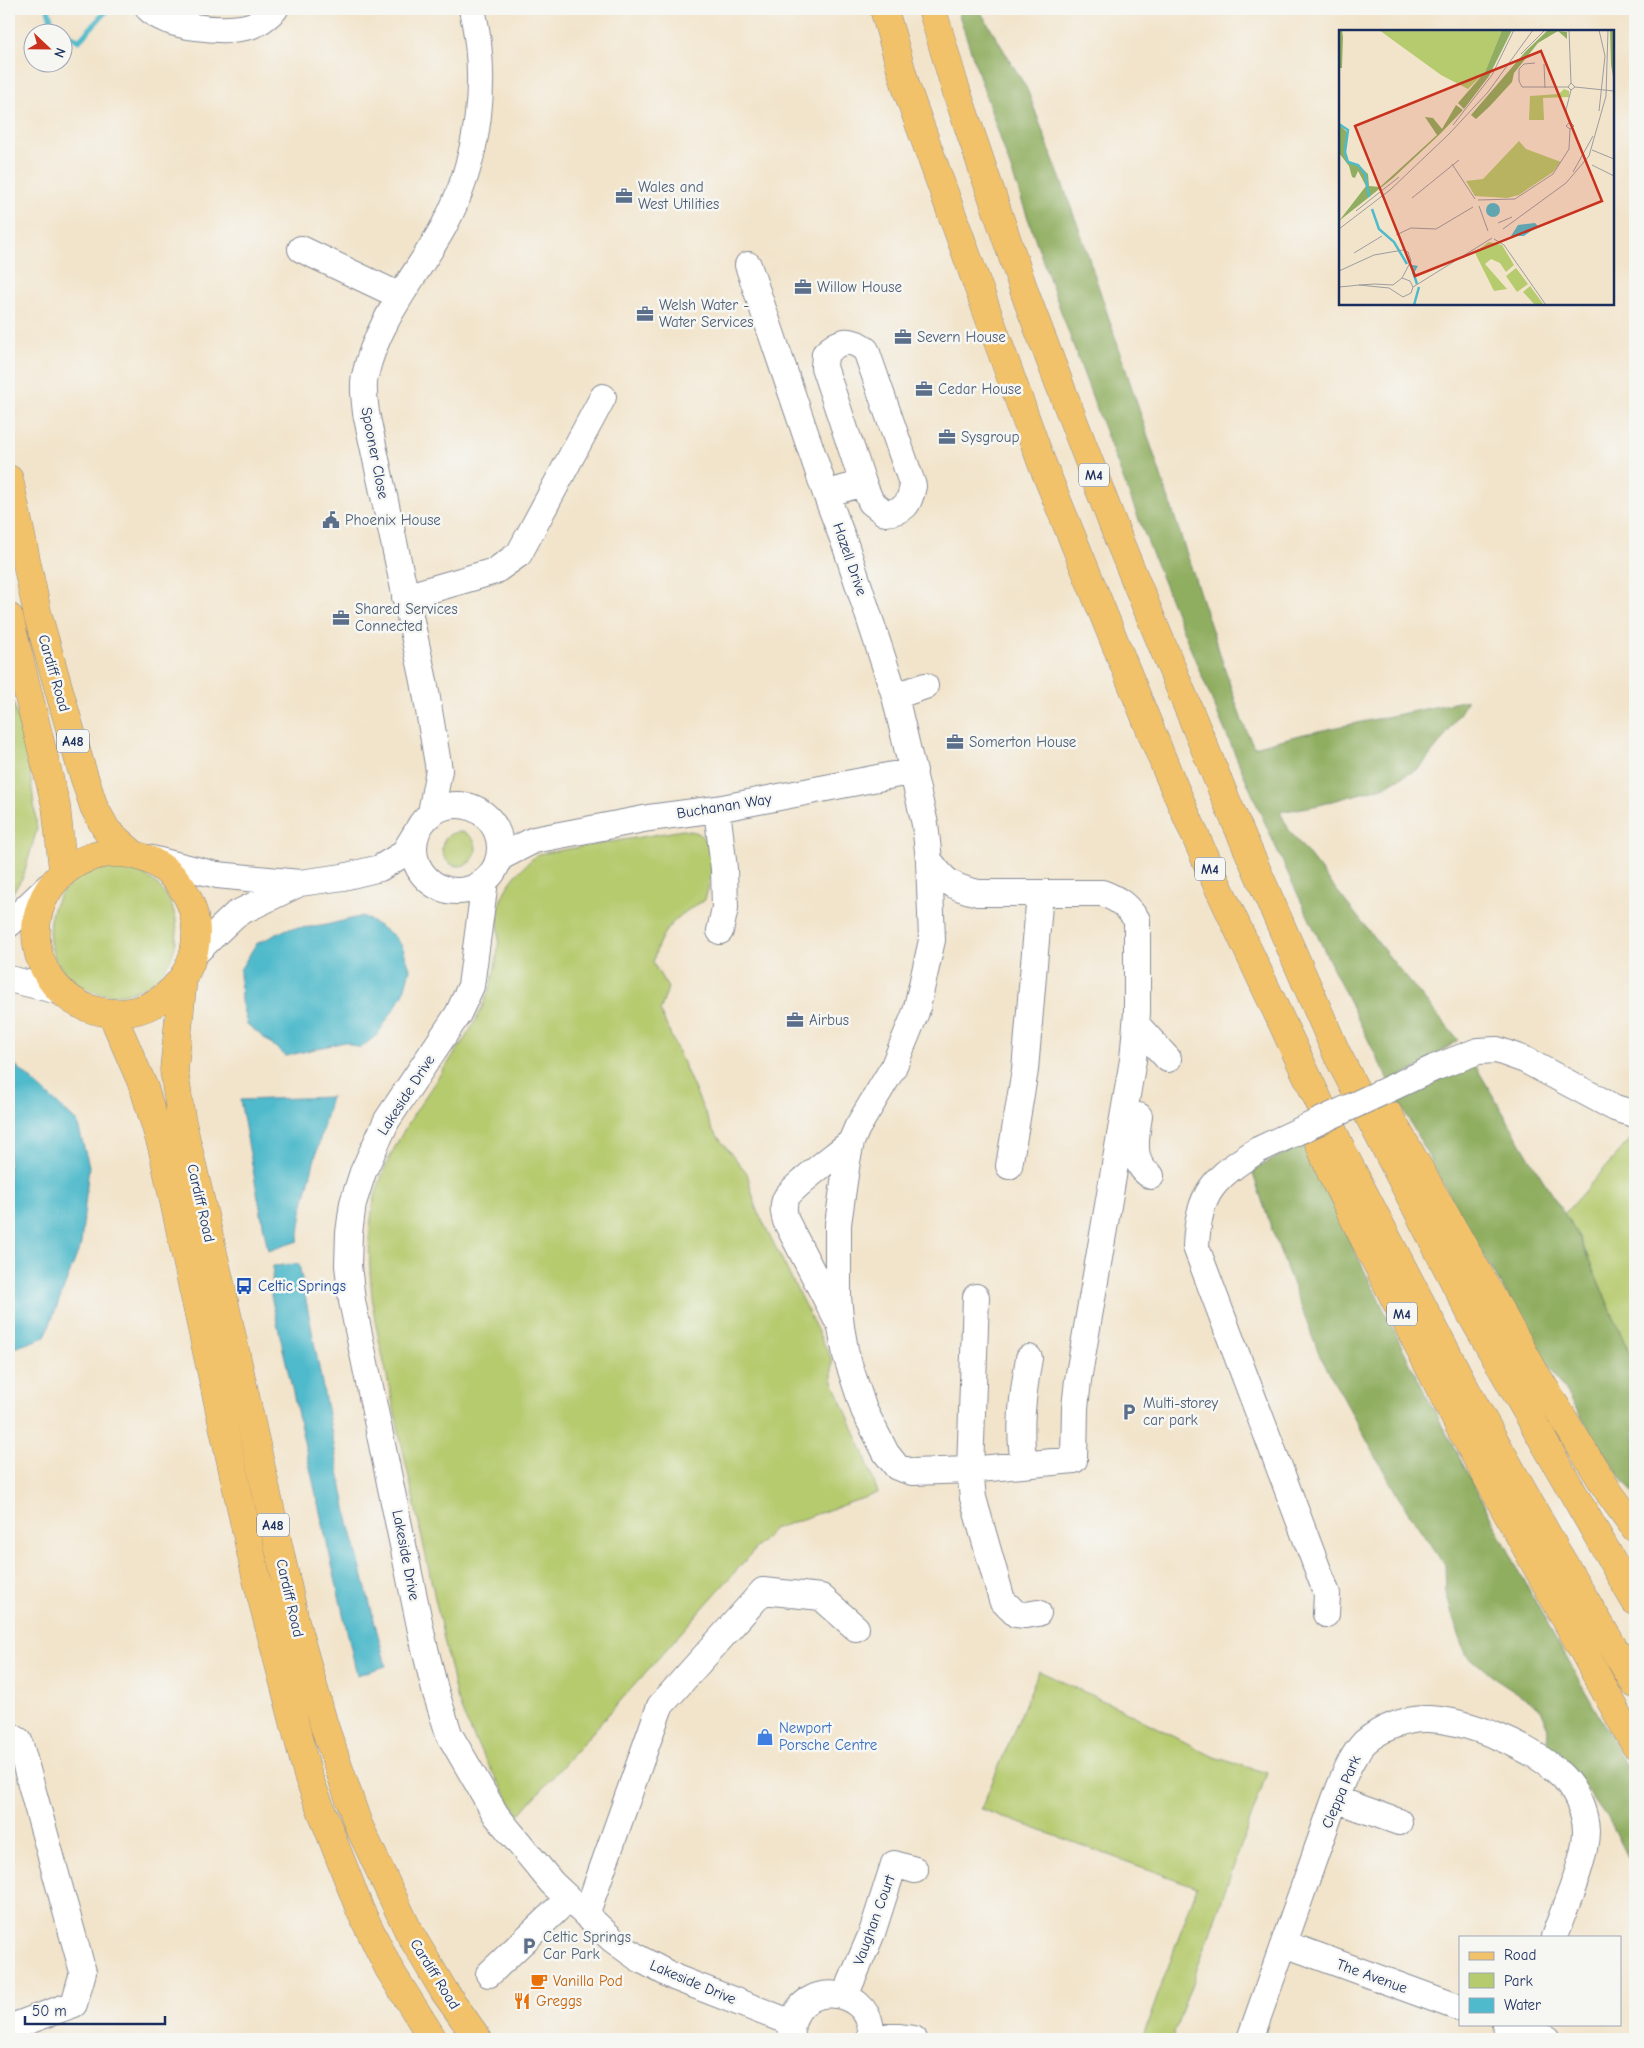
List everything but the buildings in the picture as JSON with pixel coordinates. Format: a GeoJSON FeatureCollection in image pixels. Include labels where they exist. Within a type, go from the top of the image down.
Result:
{"type":"FeatureCollection","features":[{"type":"Feature","properties":{"kind":"main road","name":"M4"},"geometry":{"type":"LineString","coordinates":[[884,9],[907,90],[1041,462],[1168,773],[1208,865],[1345,1157],[1464,1386],[1558,1554],[1635,1684]]}},
{"type":"Feature","properties":{"kind":"main road","name":"M4"},"geometry":{"type":"LineString","coordinates":[[932,9],[954,84],[1027,299],[1113,525],[1223,793],[1337,1054],[1472,1316],[1635,1601]]}},
{"type":"Feature","properties":{"kind":"main road","name":"Cardiff Road"},"geometry":{"type":"LineString","coordinates":[[9,480],[38,616],[94,807],[106,831],[139,855],[176,878],[192,905],[197,933],[194,954],[183,978],[165,997],[141,1010],[112,1014],[88,1009],[59,991],[38,957],[35,925],[40,904],[56,878],[56,806],[9,616]]}},
{"type":"Feature","properties":{"kind":"main road"},"geometry":{"type":"LineString","coordinates":[[56,878],[101,852],[139,855]]}},
{"type":"Feature","properties":{"kind":"main road","name":"M4"},"geometry":{"type":"LineString","coordinates":[[1208,865],[1332,1175],[1458,1424],[1635,1745]]}},
{"type":"Feature","properties":{"kind":"main road","name":"M4"},"geometry":{"type":"LineString","coordinates":[[1284,931],[1534,1371],[1610,1494],[1635,1528]]}},
{"type":"Feature","properties":{"kind":"main road","name":"Cardiff Road"},"geometry":{"type":"LineString","coordinates":[[183,978],[174,1070],[181,1118],[221,1287],[296,1626],[324,1725],[358,1824],[409,1932],[444,1991],[478,2039]]}},
{"type":"Feature","properties":{"kind":"main road","name":"Cardiff Road"},"geometry":{"type":"LineString","coordinates":[[112,1014],[144,1088],[162,1147],[256,1576],[308,1776],[360,1910],[389,1969],[434,2039]]}},
{"type":"Feature","properties":{"kind":"street"},"geometry":{"type":"LineString","coordinates":[[153,12],[190,26],[220,29],[251,26],[275,9]]}},
{"type":"Feature","properties":{"kind":"street","name":"Spooner Close"},"geometry":{"type":"LineString","coordinates":[[463,805],[439,770],[424,681],[366,413],[364,377],[378,336],[400,296],[444,225],[464,178],[473,146],[479,110],[481,58],[472,9]]}},
{"type":"Feature","properties":{"kind":"street"},"geometry":{"type":"LineString","coordinates":[[301,249],[400,296]]}},
{"type":"Feature","properties":{"kind":"street","name":"Hazell Drive"},"geometry":{"type":"LineString","coordinates":[[748,265],[826,494],[846,546],[895,696],[925,824],[932,940],[916,1012],[893,1068],[857,1128],[851,1142]]}},
{"type":"Feature","properties":{"kind":"street"},"geometry":{"type":"LineString","coordinates":[[846,341],[857,343],[866,350],[913,486],[910,502],[898,512],[885,513],[871,502],[863,483],[824,367],[825,354],[833,346],[846,341]]}},
{"type":"Feature","properties":{"kind":"street"},"geometry":{"type":"LineString","coordinates":[[405,598],[495,571],[519,554],[603,397]]}},
{"type":"Feature","properties":{"kind":"street"},"geometry":{"type":"LineString","coordinates":[[826,494],[863,483]]}},
{"type":"Feature","properties":{"kind":"street"},"geometry":{"type":"LineString","coordinates":[[895,696],[925,686]]}},
{"type":"Feature","properties":{"kind":"street","name":"Spooner Close"},"geometry":{"type":"LineString","coordinates":[[424,823],[439,770]]}},
{"type":"Feature","properties":{"kind":"street","name":"Buchanan Way"},"geometry":{"type":"LineString","coordinates":[[485,881],[494,871],[500,858],[534,840],[649,818],[717,809],[914,771]]}},
{"type":"Feature","properties":{"kind":"street"},"geometry":{"type":"LineString","coordinates":[[139,855],[217,875],[300,883],[343,877],[380,868],[403,854],[424,823],[446,806],[463,805]]}},
{"type":"Feature","properties":{"kind":"street","name":"Buchanan Way"},"geometry":{"type":"LineString","coordinates":[[463,805],[476,809],[512,835],[534,840]]}},
{"type":"Feature","properties":{"kind":"street"},"geometry":{"type":"LineString","coordinates":[[717,809],[724,869],[725,908],[720,931]]}},
{"type":"Feature","properties":{"kind":"street"},"geometry":{"type":"LineString","coordinates":[[488,817],[496,829],[500,843],[500,858]]}},
{"type":"Feature","properties":{"kind":"street"},"geometry":{"type":"LineString","coordinates":[[424,823],[414,846],[415,860],[422,873],[430,882],[441,888],[453,891],[470,890],[485,881]]}},
{"type":"Feature","properties":{"kind":"street"},"geometry":{"type":"LineString","coordinates":[[928,860],[943,879],[962,890],[978,893],[1102,893],[1117,898],[1129,908],[1137,920],[1151,1046],[1136,1142],[1137,1161],[1142,1171],[1150,1176]]}},
{"type":"Feature","properties":{"kind":"street"},"geometry":{"type":"LineString","coordinates":[[380,868],[422,873]]}},
{"type":"Feature","properties":{"kind":"street"},"geometry":{"type":"LineString","coordinates":[[9,924],[56,878]]}},
{"type":"Feature","properties":{"kind":"street","name":"Lakeside Drive"},"geometry":{"type":"LineString","coordinates":[[485,881],[471,986],[458,1014],[386,1120],[363,1172],[353,1203],[349,1233],[348,1265],[352,1301],[422,1636],[435,1690],[449,1734],[496,1815],[552,1883],[613,1940],[638,1958],[676,1978],[792,2031],[800,2009],[810,1999],[821,1995],[845,1996]]}},
{"type":"Feature","properties":{"kind":"street"},"geometry":{"type":"LineString","coordinates":[[194,954],[236,914],[300,883]]}},
{"type":"Feature","properties":{"kind":"street"},"geometry":{"type":"LineString","coordinates":[[453,891],[477,946]]}},
{"type":"Feature","properties":{"kind":"street"},"geometry":{"type":"LineString","coordinates":[[1009,1166],[1025,1070],[1040,893]]}},
{"type":"Feature","properties":{"kind":"street"},"geometry":{"type":"LineString","coordinates":[[9,978],[59,991]]}},
{"type":"Feature","properties":{"kind":"street"},"geometry":{"type":"LineString","coordinates":[[851,1142],[841,1192],[838,1224],[838,1297],[841,1327],[846,1355],[864,1410],[886,1453],[897,1467],[912,1472],[970,1470],[1074,1460],[1074,1408],[1078,1380],[1125,1111],[1151,1046]]}},
{"type":"Feature","properties":{"kind":"street"},"geometry":{"type":"LineString","coordinates":[[1326,1614],[1327,1594],[1196,1247],[1197,1223],[1207,1194],[1227,1170],[1258,1150],[1434,1068],[1478,1050],[1497,1050],[1525,1060],[1616,1108],[1635,1114]]}},
{"type":"Feature","properties":{"kind":"street"},"geometry":{"type":"LineString","coordinates":[[841,1327],[786,1221],[783,1208],[786,1198],[794,1189],[851,1142]]}},
{"type":"Feature","properties":{"kind":"street"},"geometry":{"type":"LineString","coordinates":[[976,1297],[970,1470],[973,1498],[1002,1600],[1016,1614],[1038,1613]]}},
{"type":"Feature","properties":{"kind":"street"},"geometry":{"type":"LineString","coordinates":[[1024,1464],[1022,1447],[1023,1393],[1029,1358]]}},
{"type":"Feature","properties":{"kind":"street"},"geometry":{"type":"LineString","coordinates":[[489,1974],[577,1907],[660,1706],[763,1591],[821,1597],[856,1628]]}},
{"type":"Feature","properties":{"kind":"street","name":"Cleppa Park"},"geometry":{"type":"LineString","coordinates":[[1250,2039],[1335,1799],[1352,1760],[1365,1742],[1394,1725],[1427,1718],[1491,1734],[1526,1750],[1560,1774],[1579,1799],[1586,1831],[1581,1862],[1554,1936]]}},
{"type":"Feature","properties":{"kind":"street"},"geometry":{"type":"LineString","coordinates":[[9,1735],[19,1741],[83,1972],[74,2004],[9,2028]]}},
{"type":"Feature","properties":{"kind":"street"},"geometry":{"type":"LineString","coordinates":[[1335,1799],[1399,1822]]}},
{"type":"Feature","properties":{"kind":"street","name":"Vaughan Court"},"geometry":{"type":"LineString","coordinates":[[845,1996],[872,1933],[894,1864],[915,1870]]}},
{"type":"Feature","properties":{"kind":"street","name":"The Avenue"},"geometry":{"type":"LineString","coordinates":[[1285,1944],[1459,2008]]}},
{"type":"Feature","properties":{"kind":"street"},"geometry":{"type":"LineString","coordinates":[[845,1996],[860,2005],[868,2017],[872,2038],[900,2037],[914,2039]]}},
{"type":"Feature","properties":{"kind":"street"},"geometry":{"type":"LineString","coordinates":[[1508,2030],[1548,2039]]}},
{"type":"Feature","properties":{"kind":"green space"},"geometry":{"type":"Polygon","coordinates":[[[957,9],[979,9],[1027,89],[1082,237],[1242,721],[1254,747],[1299,735],[1468,700],[1443,739],[1420,768],[1383,787],[1319,805],[1280,812],[1289,830],[1458,1040],[1416,1069],[1389,1082],[1281,858],[1206,687],[1167,592],[1058,302],[957,9]]]}},
{"type":"Feature","properties":{"kind":"green space"},"geometry":{"type":"Polygon","coordinates":[[[9,685],[29,763],[37,829],[23,877],[9,898],[9,685]]]}},
{"type":"Feature","properties":{"kind":"green space"},"geometry":{"type":"Polygon","coordinates":[[[683,830],[698,833],[705,839],[711,855],[711,874],[705,900],[686,912],[671,925],[665,932],[656,951],[653,963],[668,988],[660,1011],[713,1131],[747,1173],[756,1208],[832,1360],[832,1379],[863,1451],[878,1493],[773,1529],[519,1815],[476,1742],[456,1695],[375,1321],[370,1266],[372,1211],[382,1176],[397,1144],[415,1112],[470,1031],[486,998],[497,959],[500,903],[513,879],[538,854],[683,830]]]}},
{"type":"Feature","properties":{"kind":"green space"},"geometry":{"type":"Polygon","coordinates":[[[459,832],[471,837],[476,849],[471,861],[459,866],[447,861],[442,849],[447,837],[459,832]]]}},
{"type":"Feature","properties":{"kind":"green space"},"geometry":{"type":"Polygon","coordinates":[[[113,867],[138,872],[158,886],[172,906],[177,931],[172,956],[158,976],[138,990],[113,995],[88,990],[68,976],[54,956],[49,931],[54,906],[68,886],[88,872],[113,867]]]}},
{"type":"Feature","properties":{"kind":"green space"},"geometry":{"type":"Polygon","coordinates":[[[1475,1065],[1580,1239],[1635,1367],[1635,1496],[1606,1457],[1528,1332],[1454,1204],[1396,1096],[1475,1065]]]}},
{"type":"Feature","properties":{"kind":"green space"},"geometry":{"type":"Polygon","coordinates":[[[1635,1134],[1635,1367],[1580,1239],[1564,1214],[1635,1134]]]}},
{"type":"Feature","properties":{"kind":"green space"},"geometry":{"type":"Polygon","coordinates":[[[1307,1141],[1349,1239],[1419,1381],[1543,1616],[1635,1780],[1635,1871],[1612,1825],[1588,1791],[1547,1754],[1549,1731],[1539,1707],[1492,1676],[1466,1654],[1446,1593],[1445,1566],[1399,1498],[1320,1356],[1272,1230],[1252,1171],[1307,1141]]]}},
{"type":"Feature","properties":{"kind":"green space"},"geometry":{"type":"Polygon","coordinates":[[[1039,1671],[1121,1709],[1214,1757],[1267,1773],[1172,2039],[1142,2039],[1197,1887],[981,1809],[1039,1671]]]}},
{"type":"Feature","properties":{"kind":"water"},"geometry":{"type":"Polygon","coordinates":[[[363,916],[393,935],[402,946],[410,969],[403,995],[377,1035],[360,1048],[344,1042],[286,1056],[247,1024],[241,1001],[240,970],[256,944],[287,929],[322,926],[363,916]]]}},
{"type":"Feature","properties":{"kind":"water"},"geometry":{"type":"Polygon","coordinates":[[[11,1061],[77,1122],[89,1166],[81,1244],[45,1337],[9,1350],[9,1064],[11,1061]]]}},
{"type":"Feature","properties":{"kind":"water"},"geometry":{"type":"Polygon","coordinates":[[[331,1097],[303,1204],[298,1241],[268,1251],[240,1100],[331,1097]]]}},
{"type":"Feature","properties":{"kind":"water"},"geometry":{"type":"Polygon","coordinates":[[[299,1264],[349,1523],[386,1666],[357,1675],[271,1296],[273,1266],[299,1264]]]}},
{"type":"Feature","properties":{"kind":"waterway"},"geometry":{"type":"LineString","coordinates":[[48,9],[52,23],[79,41],[108,9]]}},
{"type":"Feature","properties":{"kind":"place","name":"Wales and West Utilities"},"geometry":{"type":"Point","coordinates":[624,196]}},
{"type":"Feature","properties":{"kind":"place","name":"Willow House"},"geometry":{"type":"Point","coordinates":[803,287]}},
{"type":"Feature","properties":{"kind":"place","name":"Welsh Water - Water Services"},"geometry":{"type":"Point","coordinates":[645,314]}},
{"type":"Feature","properties":{"kind":"place","name":"Severn House"},"geometry":{"type":"Point","coordinates":[903,337]}},
{"type":"Feature","properties":{"kind":"place","name":"Cedar House"},"geometry":{"type":"Point","coordinates":[924,389]}},
{"type":"Feature","properties":{"kind":"place","name":"Sysgroup"},"geometry":{"type":"Point","coordinates":[947,437]}},
{"type":"Feature","properties":{"kind":"place","name":"Phoenix House"},"geometry":{"type":"Point","coordinates":[331,520]}},
{"type":"Feature","properties":{"kind":"place","name":"Shared Services Connected"},"geometry":{"type":"Point","coordinates":[341,618]}},
{"type":"Feature","properties":{"kind":"place","name":"Somerton House"},"geometry":{"type":"Point","coordinates":[955,742]}},
{"type":"Feature","properties":{"kind":"place","name":"Airbus"},"geometry":{"type":"Point","coordinates":[795,1020]}},
{"type":"Feature","properties":{"kind":"place","name":"Celtic Springs"},"geometry":{"type":"Point","coordinates":[244,1286]}},
{"type":"Feature","properties":{"kind":"place","name":"Multi-storey car park"},"geometry":{"type":"Point","coordinates":[1129,1412]}},
{"type":"Feature","properties":{"kind":"place","name":"Newport Porsche Centre"},"geometry":{"type":"Point","coordinates":[765,1737]}},
{"type":"Feature","properties":{"kind":"place","name":"Celtic Springs Car Park"},"geometry":{"type":"Point","coordinates":[529,1946]}},
{"type":"Feature","properties":{"kind":"place","name":"Vanilla Pod"},"geometry":{"type":"Point","coordinates":[539,1981]}},
{"type":"Feature","properties":{"kind":"place","name":"Greggs"},"geometry":{"type":"Point","coordinates":[522,2001]}}]}
